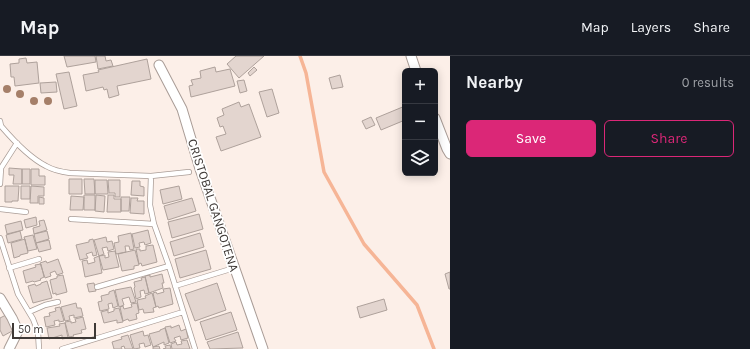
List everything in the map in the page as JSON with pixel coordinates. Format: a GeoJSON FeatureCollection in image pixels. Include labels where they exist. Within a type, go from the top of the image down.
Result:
{"type":"FeatureCollection","features":[{"type":"Feature","properties":{"kind":"street"},"geometry":{"type":"LineString","coordinates":[[410,56],[415,68]]}},
{"type":"Feature","properties":{"kind":"street","name":"CRISTOBAL GANGOTENA"},"geometry":{"type":"LineString","coordinates":[[159,64],[182,109],[200,169],[263,349]]}},
{"type":"Feature","properties":{"kind":"street"},"geometry":{"type":"LineString","coordinates":[[438,126],[450,154]]}},
{"type":"Feature","properties":{"kind":"street"},"geometry":{"type":"LineString","coordinates":[[0,298],[18,331],[9,349]]}},
{"type":"Feature","properties":{"kind":"lane"},"geometry":{"type":"LineString","coordinates":[[0,121],[1,126],[37,161],[58,171],[70,173],[151,176],[190,172]]}},
{"type":"Feature","properties":{"kind":"lane"},"geometry":{"type":"LineString","coordinates":[[0,184],[1,168],[17,143]]}},
{"type":"Feature","properties":{"kind":"lane"},"geometry":{"type":"LineString","coordinates":[[151,176],[150,205],[154,224],[195,349]]}},
{"type":"Feature","properties":{"kind":"lane"},"geometry":{"type":"LineString","coordinates":[[0,209],[26,212]]}},
{"type":"Feature","properties":{"kind":"lane"},"geometry":{"type":"LineString","coordinates":[[71,219],[154,224]]}},
{"type":"Feature","properties":{"kind":"lane"},"geometry":{"type":"LineString","coordinates":[[0,238],[18,294],[33,319],[38,332],[39,349]]}},
{"type":"Feature","properties":{"kind":"lane"},"geometry":{"type":"LineString","coordinates":[[9,268],[39,259]]}},
{"type":"Feature","properties":{"kind":"lane"},"geometry":{"type":"LineString","coordinates":[[97,287],[169,266]]}},
{"type":"Feature","properties":{"kind":"lane"},"geometry":{"type":"LineString","coordinates":[[175,286],[234,268]]}},
{"type":"Feature","properties":{"kind":"lane"},"geometry":{"type":"LineString","coordinates":[[29,312],[45,305],[58,302]]}},
{"type":"Feature","properties":{"kind":"lane"},"geometry":{"type":"LineString","coordinates":[[62,349],[183,312]]}},
{"type":"Feature","properties":{"kind":"building"},"geometry":{"type":"Polygon","coordinates":[[[64,56],[95,56],[96,62],[67,67],[64,56]]]}},
{"type":"Feature","properties":{"kind":"building"},"geometry":{"type":"Polygon","coordinates":[[[96,56],[105,56],[106,61],[111,60],[113,66],[98,69],[96,56]]]}},
{"type":"Feature","properties":{"kind":"building"},"geometry":{"type":"Polygon","coordinates":[[[236,56],[264,56],[239,78],[227,64],[236,56]]]}},
{"type":"Feature","properties":{"kind":"building"},"geometry":{"type":"Polygon","coordinates":[[[26,58],[27,63],[37,62],[39,83],[15,86],[14,77],[11,77],[10,64],[19,63],[19,59],[26,58]]]}},
{"type":"Feature","properties":{"kind":"building"},"geometry":{"type":"Polygon","coordinates":[[[147,59],[151,79],[117,86],[119,95],[109,98],[107,89],[104,90],[103,87],[86,91],[83,75],[99,72],[98,70],[147,59]]]}},
{"type":"Feature","properties":{"kind":"building"},"geometry":{"type":"Polygon","coordinates":[[[215,67],[216,72],[230,69],[235,86],[191,97],[189,86],[193,85],[191,80],[201,78],[200,71],[215,67]]]}},
{"type":"Feature","properties":{"kind":"building"},"geometry":{"type":"Polygon","coordinates":[[[254,67],[257,70],[250,76],[248,73],[254,67]]]}},
{"type":"Feature","properties":{"kind":"building"},"geometry":{"type":"Polygon","coordinates":[[[69,72],[77,106],[64,109],[56,74],[69,72]]]}},
{"type":"Feature","properties":{"kind":"building"},"geometry":{"type":"Polygon","coordinates":[[[340,75],[343,87],[332,89],[329,78],[340,75]]]}},
{"type":"Feature","properties":{"kind":"building"},"geometry":{"type":"Polygon","coordinates":[[[244,80],[247,91],[240,93],[237,81],[244,80]]]}},
{"type":"Feature","properties":{"kind":"building"},"geometry":{"type":"Polygon","coordinates":[[[56,82],[57,92],[41,93],[40,83],[56,82]]]}},
{"type":"Feature","properties":{"kind":"building"},"geometry":{"type":"Polygon","coordinates":[[[272,89],[279,113],[267,117],[259,92],[272,89]]]}},
{"type":"Feature","properties":{"kind":"building"},"geometry":{"type":"Polygon","coordinates":[[[239,102],[241,107],[249,104],[261,137],[221,151],[216,137],[226,134],[223,126],[220,127],[217,118],[224,115],[222,109],[239,102]]]}},
{"type":"Feature","properties":{"kind":"building"},"geometry":{"type":"Polygon","coordinates":[[[402,107],[402,121],[381,130],[376,118],[402,107]]]}},
{"type":"Feature","properties":{"kind":"building"},"geometry":{"type":"Polygon","coordinates":[[[371,117],[375,125],[366,129],[362,121],[371,117]]]}},
{"type":"Feature","properties":{"kind":"building"},"geometry":{"type":"Polygon","coordinates":[[[9,168],[22,169],[22,184],[13,184],[14,175],[9,175],[9,168]]]}},
{"type":"Feature","properties":{"kind":"building"},"geometry":{"type":"Polygon","coordinates":[[[22,169],[30,169],[30,184],[22,184],[22,169]]]}},
{"type":"Feature","properties":{"kind":"building"},"geometry":{"type":"Polygon","coordinates":[[[31,169],[39,169],[39,176],[45,176],[45,185],[31,185],[31,169]]]}},
{"type":"Feature","properties":{"kind":"building"},"geometry":{"type":"Polygon","coordinates":[[[69,179],[82,179],[82,194],[69,194],[69,179]]]}},
{"type":"Feature","properties":{"kind":"building"},"geometry":{"type":"Polygon","coordinates":[[[84,179],[94,179],[95,194],[85,194],[84,179]]]}},
{"type":"Feature","properties":{"kind":"building"},"geometry":{"type":"Polygon","coordinates":[[[95,180],[107,180],[108,194],[95,194],[95,180]]]}},
{"type":"Feature","properties":{"kind":"building"},"geometry":{"type":"Polygon","coordinates":[[[108,180],[120,180],[120,197],[115,197],[115,193],[109,193],[108,180]]]}},
{"type":"Feature","properties":{"kind":"building"},"geometry":{"type":"Polygon","coordinates":[[[132,181],[140,181],[140,186],[144,187],[144,196],[131,195],[132,181]]]}},
{"type":"Feature","properties":{"kind":"building"},"geometry":{"type":"Polygon","coordinates":[[[5,186],[19,186],[18,201],[5,202],[5,186]]]}},
{"type":"Feature","properties":{"kind":"building"},"geometry":{"type":"Polygon","coordinates":[[[21,186],[30,186],[30,199],[21,199],[21,186]]]}},
{"type":"Feature","properties":{"kind":"building"},"geometry":{"type":"Polygon","coordinates":[[[31,186],[44,187],[44,196],[38,196],[38,203],[30,203],[31,186]]]}},
{"type":"Feature","properties":{"kind":"building"},"geometry":{"type":"Polygon","coordinates":[[[179,186],[182,199],[163,204],[160,190],[179,186]]]}},
{"type":"Feature","properties":{"kind":"building"},"geometry":{"type":"Polygon","coordinates":[[[84,195],[95,195],[95,210],[84,210],[84,195]]]}},
{"type":"Feature","properties":{"kind":"building"},"geometry":{"type":"Polygon","coordinates":[[[96,195],[105,196],[104,212],[95,211],[96,195]]]}},
{"type":"Feature","properties":{"kind":"building"},"geometry":{"type":"Polygon","coordinates":[[[108,195],[114,195],[114,199],[121,199],[121,212],[107,212],[108,195]]]}},
{"type":"Feature","properties":{"kind":"building"},"geometry":{"type":"Polygon","coordinates":[[[71,196],[84,197],[83,210],[70,210],[71,196]]]}},
{"type":"Feature","properties":{"kind":"building"},"geometry":{"type":"Polygon","coordinates":[[[39,197],[44,198],[44,204],[39,204],[39,197]]]}},
{"type":"Feature","properties":{"kind":"building"},"geometry":{"type":"Polygon","coordinates":[[[121,197],[130,197],[129,211],[121,211],[121,197]]]}},
{"type":"Feature","properties":{"kind":"building"},"geometry":{"type":"Polygon","coordinates":[[[131,198],[138,198],[137,201],[144,201],[144,214],[130,213],[131,198]]]}},
{"type":"Feature","properties":{"kind":"building"},"geometry":{"type":"Polygon","coordinates":[[[192,198],[196,211],[168,220],[164,206],[192,198]]]}},
{"type":"Feature","properties":{"kind":"building"},"geometry":{"type":"Polygon","coordinates":[[[199,214],[203,229],[172,238],[168,222],[199,214]]]}},
{"type":"Feature","properties":{"kind":"building"},"geometry":{"type":"Polygon","coordinates":[[[36,217],[37,225],[26,228],[24,220],[36,217]]]}},
{"type":"Feature","properties":{"kind":"building"},"geometry":{"type":"Polygon","coordinates":[[[44,220],[47,230],[34,234],[33,228],[40,226],[39,221],[44,220]]]}},
{"type":"Feature","properties":{"kind":"building"},"geometry":{"type":"Polygon","coordinates":[[[21,221],[23,230],[7,234],[5,225],[21,221]]]}},
{"type":"Feature","properties":{"kind":"building"},"geometry":{"type":"Polygon","coordinates":[[[148,230],[151,243],[145,245],[144,242],[139,243],[140,247],[135,248],[132,234],[148,230]]]}},
{"type":"Feature","properties":{"kind":"building"},"geometry":{"type":"Polygon","coordinates":[[[20,231],[22,239],[8,243],[6,235],[20,231]]]}},
{"type":"Feature","properties":{"kind":"building"},"geometry":{"type":"Polygon","coordinates":[[[47,231],[49,239],[36,243],[34,234],[47,231]]]}},
{"type":"Feature","properties":{"kind":"building"},"geometry":{"type":"Polygon","coordinates":[[[131,233],[134,249],[130,250],[129,246],[125,246],[126,252],[116,254],[114,243],[119,242],[118,236],[131,233]]]}},
{"type":"Feature","properties":{"kind":"building"},"geometry":{"type":"Polygon","coordinates":[[[200,233],[204,247],[174,256],[170,242],[200,233]]]}},
{"type":"Feature","properties":{"kind":"building"},"geometry":{"type":"Polygon","coordinates":[[[33,235],[37,249],[28,251],[24,237],[33,235]]]}},
{"type":"Feature","properties":{"kind":"building"},"geometry":{"type":"Polygon","coordinates":[[[106,237],[107,242],[112,241],[114,249],[108,251],[107,247],[102,248],[104,254],[99,256],[94,240],[106,237]]]}},
{"type":"Feature","properties":{"kind":"building"},"geometry":{"type":"Polygon","coordinates":[[[25,239],[28,253],[14,258],[11,243],[25,239]]]}},
{"type":"Feature","properties":{"kind":"building"},"geometry":{"type":"Polygon","coordinates":[[[93,239],[97,255],[93,256],[92,252],[86,254],[88,258],[80,260],[76,245],[89,242],[89,240],[93,239]]]}},
{"type":"Feature","properties":{"kind":"building"},"geometry":{"type":"Polygon","coordinates":[[[49,240],[51,249],[39,252],[36,243],[49,240]]]}},
{"type":"Feature","properties":{"kind":"building"},"geometry":{"type":"Polygon","coordinates":[[[153,245],[157,262],[142,266],[141,263],[139,264],[136,249],[140,249],[140,251],[146,250],[146,246],[153,245]]]}},
{"type":"Feature","properties":{"kind":"building"},"geometry":{"type":"Polygon","coordinates":[[[135,250],[139,265],[134,266],[134,269],[122,271],[118,254],[135,250]]]}},
{"type":"Feature","properties":{"kind":"building"},"geometry":{"type":"Polygon","coordinates":[[[206,250],[211,269],[180,278],[175,259],[206,250]]]}},
{"type":"Feature","properties":{"kind":"building"},"geometry":{"type":"Polygon","coordinates":[[[115,251],[119,267],[103,270],[99,256],[105,255],[105,258],[109,257],[108,252],[115,251]]]}},
{"type":"Feature","properties":{"kind":"building"},"geometry":{"type":"Polygon","coordinates":[[[99,256],[102,273],[85,277],[82,261],[87,260],[88,264],[95,262],[94,258],[99,256]]]}},
{"type":"Feature","properties":{"kind":"building"},"geometry":{"type":"Polygon","coordinates":[[[58,259],[63,273],[57,275],[55,271],[50,273],[51,276],[45,278],[40,263],[46,261],[47,263],[58,259]]]}},
{"type":"Feature","properties":{"kind":"building"},"geometry":{"type":"Polygon","coordinates":[[[41,264],[44,277],[40,279],[41,280],[26,283],[23,271],[36,267],[35,265],[41,264]]]}},
{"type":"Feature","properties":{"kind":"building"},"geometry":{"type":"Polygon","coordinates":[[[450,272],[450,289],[449,289],[445,274],[450,272]]]}},
{"type":"Feature","properties":{"kind":"building"},"geometry":{"type":"Polygon","coordinates":[[[162,274],[164,283],[162,283],[163,288],[149,293],[145,276],[150,275],[150,277],[162,274]]]}},
{"type":"Feature","properties":{"kind":"building"},"geometry":{"type":"Polygon","coordinates":[[[63,275],[67,292],[56,295],[56,293],[53,294],[50,280],[57,278],[57,276],[63,275]]]}},
{"type":"Feature","properties":{"kind":"building"},"geometry":{"type":"Polygon","coordinates":[[[145,277],[149,293],[145,294],[144,290],[140,291],[141,297],[136,299],[134,282],[142,280],[141,278],[145,277]]]}},
{"type":"Feature","properties":{"kind":"building"},"geometry":{"type":"Polygon","coordinates":[[[47,281],[52,298],[33,303],[28,286],[35,284],[36,286],[47,281]]]}},
{"type":"Feature","properties":{"kind":"building"},"geometry":{"type":"Polygon","coordinates":[[[94,283],[96,291],[89,292],[87,284],[94,283]]]}},
{"type":"Feature","properties":{"kind":"building"},"geometry":{"type":"Polygon","coordinates":[[[217,283],[226,310],[195,321],[185,294],[217,283]]]}},
{"type":"Feature","properties":{"kind":"building"},"geometry":{"type":"Polygon","coordinates":[[[131,287],[136,302],[131,303],[129,297],[122,299],[124,305],[119,307],[115,290],[131,287]]]}},
{"type":"Feature","properties":{"kind":"building"},"geometry":{"type":"Polygon","coordinates":[[[170,288],[173,304],[159,308],[158,306],[156,307],[153,293],[156,292],[157,294],[164,292],[163,289],[170,288]]]}},
{"type":"Feature","properties":{"kind":"building"},"geometry":{"type":"Polygon","coordinates":[[[114,290],[118,306],[113,308],[112,303],[108,304],[109,309],[100,311],[98,302],[102,301],[101,296],[109,294],[109,292],[114,290]]]}},
{"type":"Feature","properties":{"kind":"building"},"geometry":{"type":"Polygon","coordinates":[[[152,293],[156,307],[153,308],[154,312],[144,313],[143,309],[139,310],[137,300],[146,298],[145,296],[152,293]]]}},
{"type":"Feature","properties":{"kind":"building"},"geometry":{"type":"Polygon","coordinates":[[[384,299],[387,310],[360,318],[357,307],[384,299]]]}},
{"type":"Feature","properties":{"kind":"building"},"geometry":{"type":"Polygon","coordinates":[[[76,303],[77,308],[81,308],[83,316],[74,318],[74,315],[69,316],[70,320],[65,321],[61,307],[76,303]]]}},
{"type":"Feature","properties":{"kind":"building"},"geometry":{"type":"Polygon","coordinates":[[[137,303],[139,313],[136,314],[137,319],[129,321],[128,319],[123,321],[120,307],[123,306],[124,309],[132,307],[131,304],[137,303]]]}},
{"type":"Feature","properties":{"kind":"building"},"geometry":{"type":"Polygon","coordinates":[[[60,307],[64,321],[54,321],[55,325],[46,327],[44,317],[50,316],[49,313],[56,311],[55,308],[60,307]]]}},
{"type":"Feature","properties":{"kind":"building"},"geometry":{"type":"Polygon","coordinates":[[[119,308],[123,322],[117,323],[117,320],[104,323],[101,312],[108,310],[108,313],[119,308]]]}},
{"type":"Feature","properties":{"kind":"building"},"geometry":{"type":"Polygon","coordinates":[[[231,312],[237,330],[206,340],[200,322],[231,312]]]}},
{"type":"Feature","properties":{"kind":"building"},"geometry":{"type":"Polygon","coordinates":[[[6,315],[14,330],[3,336],[0,330],[0,318],[6,315]]]}},
{"type":"Feature","properties":{"kind":"building"},"geometry":{"type":"Polygon","coordinates":[[[83,317],[86,329],[81,330],[82,333],[69,337],[65,322],[76,322],[75,319],[83,317]]]}},
{"type":"Feature","properties":{"kind":"building"},"geometry":{"type":"Polygon","coordinates":[[[65,323],[68,338],[62,339],[62,335],[49,339],[47,328],[60,326],[59,324],[65,323]]]}},
{"type":"Feature","properties":{"kind":"building"},"geometry":{"type":"Polygon","coordinates":[[[179,325],[181,331],[186,329],[188,338],[181,340],[180,336],[174,338],[176,341],[170,343],[165,327],[171,326],[171,328],[179,325]]]}},
{"type":"Feature","properties":{"kind":"building"},"geometry":{"type":"Polygon","coordinates":[[[165,328],[169,343],[164,345],[164,342],[153,347],[149,334],[165,328]]]}},
{"type":"Feature","properties":{"kind":"building"},"geometry":{"type":"Polygon","coordinates":[[[143,331],[144,336],[148,335],[151,345],[145,347],[144,343],[139,344],[140,348],[134,349],[130,335],[143,331]]]}},
{"type":"Feature","properties":{"kind":"building"},"geometry":{"type":"Polygon","coordinates":[[[238,332],[243,348],[210,349],[207,342],[238,332]]]}},
{"type":"Feature","properties":{"kind":"building"},"geometry":{"type":"Polygon","coordinates":[[[128,335],[133,349],[125,349],[124,346],[121,347],[122,349],[114,349],[112,342],[122,339],[121,337],[128,335]]]}},
{"type":"Feature","properties":{"kind":"building"},"geometry":{"type":"Polygon","coordinates":[[[187,340],[190,349],[172,349],[171,344],[176,342],[177,345],[182,344],[181,341],[187,340]]]}},
{"type":"Feature","properties":{"kind":"building"},"geometry":{"type":"Polygon","coordinates":[[[170,345],[171,349],[163,349],[166,348],[165,346],[170,345]]]}},
{"type":"Feature","properties":{"kind":"building"},"geometry":{"type":"Polygon","coordinates":[[[159,346],[160,349],[153,349],[153,347],[159,346]]]}},
{"type":"Feature","properties":{"kind":"waterway"},"geometry":{"type":"LineString","coordinates":[[300,56],[306,73],[324,172],[364,244],[417,305],[434,349]]}}]}
